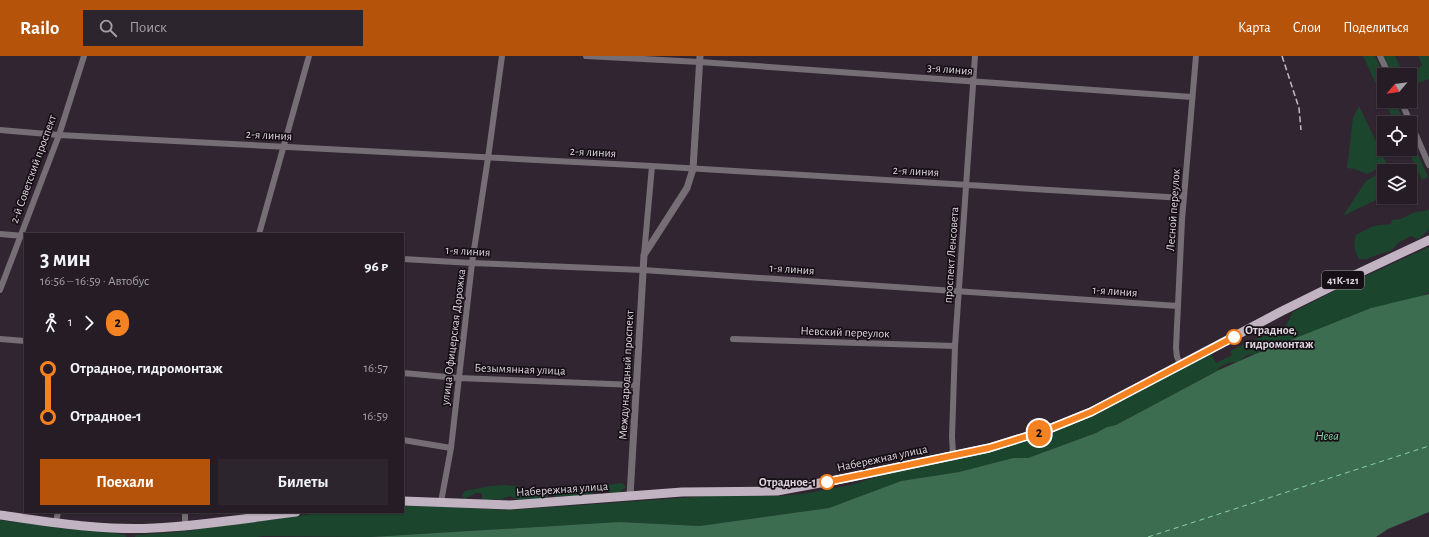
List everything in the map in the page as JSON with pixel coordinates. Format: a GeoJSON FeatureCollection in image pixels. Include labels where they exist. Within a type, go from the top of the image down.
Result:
{"type":"FeatureCollection","features":[{"type":"Feature","properties":{"kind":"main road","name":"41К-121"},"geometry":{"type":"LineString","coordinates":[[1181,365],[1315,295],[1429,240]]}},
{"type":"Feature","properties":{"kind":"main road","name":"Набережная улица"},"geometry":{"type":"LineString","coordinates":[[404,501],[510,505],[712,491],[777,491],[989,448],[1019,439],[1068,422],[1111,402],[1181,365]]}},
{"type":"Feature","properties":{"kind":"main road"},"geometry":{"type":"LineString","coordinates":[[0,515],[132,529],[185,525],[287,513]]}},
{"type":"Feature","properties":{"kind":"street","name":"2-й Советский проспект"},"geometry":{"type":"LineString","coordinates":[[24,233],[59,135],[84,56]]}},
{"type":"Feature","properties":{"kind":"street"},"geometry":{"type":"LineString","coordinates":[[260,233],[309,56]]}},
{"type":"Feature","properties":{"kind":"street","name":"улица Офицерская Дорожка"},"geometry":{"type":"LineString","coordinates":[[441,502],[451,448],[472,263],[502,56]]}},
{"type":"Feature","properties":{"kind":"street","name":"3-я линия"},"geometry":{"type":"LineString","coordinates":[[586,56],[700,59],[974,82],[1192,97]]}},
{"type":"Feature","properties":{"kind":"street","name":"проспект Ленсовета"},"geometry":{"type":"LineString","coordinates":[[953,455],[952,437],[955,346],[975,56]]}},
{"type":"Feature","properties":{"kind":"street","name":"Лесной переулок"},"geometry":{"type":"LineString","coordinates":[[1181,365],[1177,357],[1176,348],[1178,306],[1184,198],[1196,56]]}},
{"type":"Feature","properties":{"kind":"street"},"geometry":{"type":"LineString","coordinates":[[1380,56],[1386,68]]}},
{"type":"Feature","properties":{"kind":"street","name":"Международный проспект"},"geometry":{"type":"LineString","coordinates":[[644,256],[687,188],[693,169],[700,59]]}},
{"type":"Feature","properties":{"kind":"street"},"geometry":{"type":"LineString","coordinates":[[1403,108],[1429,165]]}},
{"type":"Feature","properties":{"kind":"street","name":"2-я линия"},"geometry":{"type":"LineString","coordinates":[[0,130],[59,135],[652,166],[1184,198]]}},
{"type":"Feature","properties":{"kind":"street","name":"Международный проспект"},"geometry":{"type":"LineString","coordinates":[[630,496],[643,270],[652,166]]}},
{"type":"Feature","properties":{"kind":"street"},"geometry":{"type":"LineString","coordinates":[[0,234],[23,236]]}},
{"type":"Feature","properties":{"kind":"street","name":"2-й Советский проспект"},"geometry":{"type":"LineString","coordinates":[[0,290],[23,236]]}},
{"type":"Feature","properties":{"kind":"street","name":"1-я линия"},"geometry":{"type":"LineString","coordinates":[[404,259],[643,270],[1178,306]]}},
{"type":"Feature","properties":{"kind":"street"},"geometry":{"type":"LineString","coordinates":[[0,339],[24,341]]}},
{"type":"Feature","properties":{"kind":"street","name":"Невский переулок"},"geometry":{"type":"LineString","coordinates":[[733,339],[955,346]]}},
{"type":"Feature","properties":{"kind":"street","name":"Безымянная улица"},"geometry":{"type":"LineString","coordinates":[[404,373],[458,378],[636,385]]}},
{"type":"Feature","properties":{"kind":"street"},"geometry":{"type":"LineString","coordinates":[[404,440],[451,448]]}},
{"type":"Feature","properties":{"kind":"street"},"geometry":{"type":"LineString","coordinates":[[56,522],[58,513]]}},
{"type":"Feature","properties":{"kind":"street"},"geometry":{"type":"LineString","coordinates":[[185,513],[185,525]]}},
{"type":"Feature","properties":{"kind":"shaded area"},"geometry":{"type":"Polygon","coordinates":[[[1363,56],[1375,56],[1380,68],[1377,68],[1377,86],[1363,56]]]}},
{"type":"Feature","properties":{"kind":"shaded area"},"geometry":{"type":"Polygon","coordinates":[[[1383,56],[1395,56],[1401,68],[1389,68],[1383,56]]]}},
{"type":"Feature","properties":{"kind":"shaded area"},"geometry":{"type":"Polygon","coordinates":[[[1418,56],[1429,56],[1429,79],[1417,84],[1417,70],[1422,65],[1418,56]]]}},
{"type":"Feature","properties":{"kind":"shaded area"},"geometry":{"type":"Polygon","coordinates":[[[1359,106],[1377,143],[1377,156],[1383,156],[1387,164],[1377,164],[1377,169],[1367,174],[1355,169],[1347,168],[1353,118],[1359,106]]]}},
{"type":"Feature","properties":{"kind":"shaded area"},"geometry":{"type":"Polygon","coordinates":[[[1388,108],[1398,108],[1401,116],[1392,116],[1388,108]]]}},
{"type":"Feature","properties":{"kind":"shaded area"},"geometry":{"type":"Polygon","coordinates":[[[1417,152],[1428,177],[1422,180],[1417,170],[1417,164],[1414,164],[1410,156],[1417,156],[1417,152]]]}},
{"type":"Feature","properties":{"kind":"shaded area"},"geometry":{"type":"Polygon","coordinates":[[[1377,175],[1377,199],[1343,216],[1366,181],[1377,175]]]}},
{"type":"Feature","properties":{"kind":"shaded area"},"geometry":{"type":"Polygon","coordinates":[[[1429,209],[1429,230],[1420,237],[1417,239],[1411,236],[1398,243],[1391,251],[1367,259],[1359,259],[1354,247],[1356,235],[1371,227],[1391,224],[1392,220],[1400,219],[1413,213],[1429,209]]]}},
{"type":"Feature","properties":{"kind":"shaded area"},"geometry":{"type":"Polygon","coordinates":[[[1429,247],[1429,292],[1419,297],[1371,308],[1256,354],[1247,355],[1238,362],[1228,363],[1218,368],[1219,370],[1116,425],[1107,427],[1096,433],[1028,458],[1013,458],[959,472],[901,481],[829,508],[700,526],[619,522],[371,537],[135,537],[135,535],[178,532],[311,514],[404,513],[404,506],[511,510],[709,496],[778,496],[802,494],[851,485],[885,474],[1020,443],[1046,435],[1093,416],[1206,356],[1211,354],[1216,363],[1232,355],[1230,351],[1286,326],[1293,312],[1346,285],[1429,247]]]}},
{"type":"Feature","properties":{"kind":"shaded area"},"geometry":{"type":"Polygon","coordinates":[[[622,483],[626,487],[618,494],[608,492],[607,485],[622,483]]]}},
{"type":"Feature","properties":{"kind":"shaded area"},"geometry":{"type":"Polygon","coordinates":[[[503,485],[516,486],[538,494],[566,488],[576,490],[592,489],[594,492],[593,494],[566,497],[561,496],[555,498],[553,494],[549,494],[545,498],[518,500],[510,496],[500,500],[484,500],[482,499],[482,493],[476,493],[464,499],[462,495],[465,491],[503,485]]]}},
{"type":"Feature","properties":{"kind":"shaded area"},"geometry":{"type":"Polygon","coordinates":[[[0,520],[61,528],[109,532],[126,535],[126,537],[0,537],[0,520]]]}},
{"type":"Feature","properties":{"kind":"water","name":"Нева"},"geometry":{"type":"Polygon","coordinates":[[[1429,294],[1429,512],[1388,529],[1376,537],[371,537],[619,522],[700,526],[829,508],[901,481],[959,472],[1013,458],[1028,458],[1096,433],[1107,427],[1116,425],[1219,370],[1253,355],[1371,308],[1429,294]]]}},
{"type":"Feature","properties":{"kind":"ferry route"},"geometry":{"type":"LineString","coordinates":[[1148,537],[1429,446]]}},
{"type":"Feature","properties":{"kind":"railway"},"geometry":{"type":"LineString","coordinates":[[1282,56],[1299,108],[1301,130]]}},
{"type":"Feature","properties":{"kind":"bus line","name":"2"},"geometry":{"type":"LineString","coordinates":[[827,482],[989,448],[1044,431],[1091,412],[1234,337]]}},
{"type":"Feature","properties":{"kind":"place","name":"Отрадное, гидромонтаж"},"geometry":{"type":"Point","coordinates":[1234,337]}},
{"type":"Feature","properties":{"kind":"place","name":"Отрадное-1"},"geometry":{"type":"Point","coordinates":[827,482]}}]}
